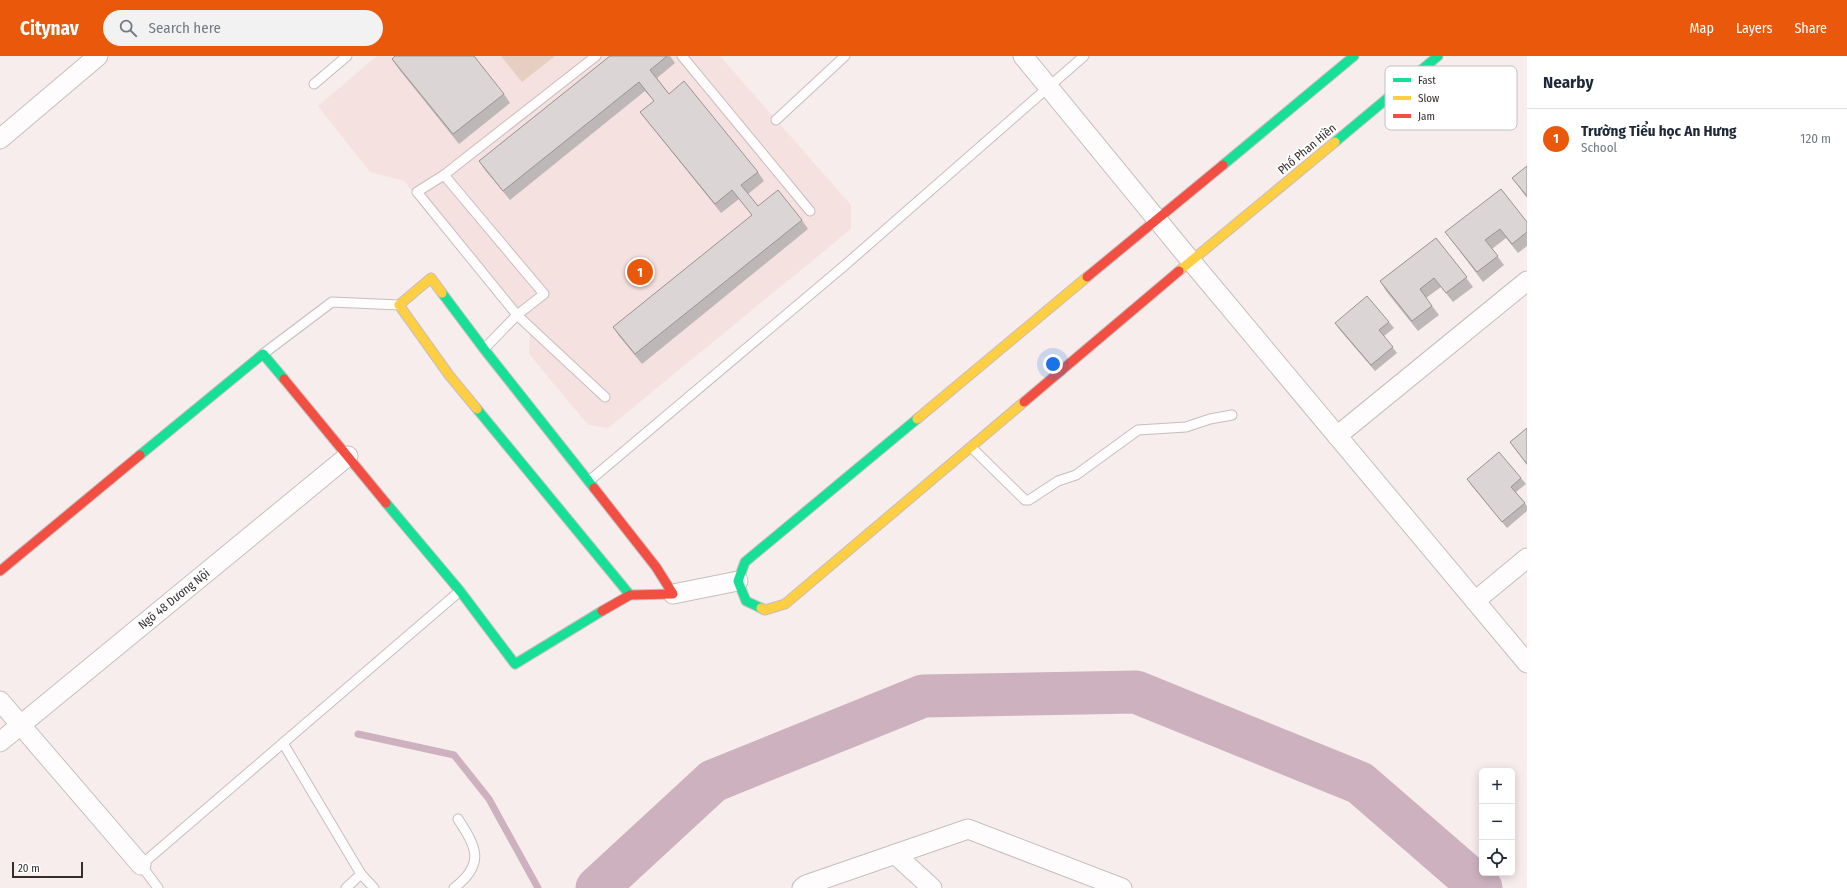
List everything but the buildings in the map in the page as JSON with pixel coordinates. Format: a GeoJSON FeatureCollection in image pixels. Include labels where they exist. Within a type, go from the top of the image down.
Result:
{"type":"FeatureCollection","features":[{"type":"Feature","properties":{"kind":"street"},"geometry":{"type":"LineString","coordinates":[[0,139],[98,56]]}},
{"type":"Feature","properties":{"kind":"street"},"geometry":{"type":"LineString","coordinates":[[1023,56],[1156,219],[1527,663]]}},
{"type":"Feature","properties":{"kind":"street"},"geometry":{"type":"LineString","coordinates":[[0,571],[263,354],[460,591],[516,664],[582,622],[630,595],[673,594],[738,581],[745,562],[1354,56]]}},
{"type":"Feature","properties":{"kind":"street","name":"Phố Phan Hiền"},"geometry":{"type":"LineString","coordinates":[[1426,66],[1438,56]]}},
{"type":"Feature","properties":{"kind":"street","name":"Phố Phan Hiền"},"geometry":{"type":"LineString","coordinates":[[738,581],[746,600],[752,604],[765,610],[785,604],[1191,261],[1385,100]]}},
{"type":"Feature","properties":{"kind":"street"},"geometry":{"type":"LineString","coordinates":[[630,595],[449,375],[399,306],[431,278],[484,350],[656,567],[673,594]]}},
{"type":"Feature","properties":{"kind":"street"},"geometry":{"type":"LineString","coordinates":[[1337,436],[1527,281]]}},
{"type":"Feature","properties":{"kind":"street","name":"Ngõ 48 Dương Nội"},"geometry":{"type":"LineString","coordinates":[[0,742],[348,456]]}},
{"type":"Feature","properties":{"kind":"street"},"geometry":{"type":"LineString","coordinates":[[1475,600],[1527,558]]}},
{"type":"Feature","properties":{"kind":"street"},"geometry":{"type":"LineString","coordinates":[[0,701],[140,865]]}},
{"type":"Feature","properties":{"kind":"street"},"geometry":{"type":"LineString","coordinates":[[802,888],[806,885],[968,829],[1122,888]]}},
{"type":"Feature","properties":{"kind":"street"},"geometry":{"type":"LineString","coordinates":[[895,854],[926,887]]}},
{"type":"Feature","properties":{"kind":"lane"},"geometry":{"type":"LineString","coordinates":[[314,84],[347,56]]}},
{"type":"Feature","properties":{"kind":"lane"},"geometry":{"type":"LineString","coordinates":[[596,56],[444,175],[417,192],[517,315],[605,397]]}},
{"type":"Feature","properties":{"kind":"lane"},"geometry":{"type":"LineString","coordinates":[[682,56],[810,211]]}},
{"type":"Feature","properties":{"kind":"lane"},"geometry":{"type":"LineString","coordinates":[[776,120],[845,56]]}},
{"type":"Feature","properties":{"kind":"lane"},"geometry":{"type":"LineString","coordinates":[[588,482],[844,266],[1084,56]]}},
{"type":"Feature","properties":{"kind":"lane"},"geometry":{"type":"LineString","coordinates":[[444,175],[544,294],[517,315],[484,350]]}},
{"type":"Feature","properties":{"kind":"lane"},"geometry":{"type":"LineString","coordinates":[[263,354],[332,302],[399,306]]}},
{"type":"Feature","properties":{"kind":"lane"},"geometry":{"type":"LineString","coordinates":[[970,447],[1025,500],[1029,500],[1058,481],[1076,475],[1138,430],[1186,427],[1210,419],[1232,416]]}},
{"type":"Feature","properties":{"kind":"lane"},"geometry":{"type":"LineString","coordinates":[[158,888],[140,865],[460,591]]}},
{"type":"Feature","properties":{"kind":"lane"},"geometry":{"type":"LineString","coordinates":[[283,743],[361,874],[374,888]]}},
{"type":"Feature","properties":{"kind":"lane"},"geometry":{"type":"LineString","coordinates":[[454,888],[464,880],[473,867],[475,852],[471,839],[458,819]]}},
{"type":"Feature","properties":{"kind":"lane"},"geometry":{"type":"LineString","coordinates":[[346,888],[361,874]]}},
{"type":"Feature","properties":{"kind":"shaded area"},"geometry":{"type":"Polygon","coordinates":[[[377,56],[720,56],[851,205],[851,229],[608,428],[588,425],[529,354],[530,333],[517,315],[404,181],[370,172],[318,106],[377,56]]]}},
{"type":"Feature","properties":{"kind":"shaded area"},"geometry":{"type":"Polygon","coordinates":[[[501,56],[555,56],[522,82],[501,56]]]}},
{"type":"Feature","properties":{"kind":"waterway"},"geometry":{"type":"LineString","coordinates":[[597,888],[713,781],[923,696],[1136,692],[1360,783],[1481,888]]}},
{"type":"Feature","properties":{"kind":"waterway"},"geometry":{"type":"LineString","coordinates":[[358,734],[454,755],[489,799],[538,888]]}},
{"type":"Feature","properties":{"kind":"traffic: fast"},"geometry":{"type":"LineString","coordinates":[[1223,165],[1354,56]]}},
{"type":"Feature","properties":{"kind":"traffic: fast"},"geometry":{"type":"LineString","coordinates":[[1426,66],[1438,56]]}},
{"type":"Feature","properties":{"kind":"traffic: fast"},"geometry":{"type":"LineString","coordinates":[[1335,142],[1385,100]]}},
{"type":"Feature","properties":{"kind":"traffic: fast"},"geometry":{"type":"LineString","coordinates":[[442,293],[484,349],[594,488]]}},
{"type":"Feature","properties":{"kind":"traffic: fast"},"geometry":{"type":"LineString","coordinates":[[140,455],[263,354],[284,379]]}},
{"type":"Feature","properties":{"kind":"traffic: fast"},"geometry":{"type":"LineString","coordinates":[[477,409],[630,595]]}},
{"type":"Feature","properties":{"kind":"traffic: fast"},"geometry":{"type":"LineString","coordinates":[[761,608],[746,601],[738,581],[745,562],[917,419]]}},
{"type":"Feature","properties":{"kind":"traffic: fast"},"geometry":{"type":"LineString","coordinates":[[386,503],[460,591],[515,664],[602,611]]}},
{"type":"Feature","properties":{"kind":"traffic: slow"},"geometry":{"type":"LineString","coordinates":[[1179,271],[1335,142]]}},
{"type":"Feature","properties":{"kind":"traffic: slow"},"geometry":{"type":"LineString","coordinates":[[917,419],[1087,277]]}},
{"type":"Feature","properties":{"kind":"traffic: slow"},"geometry":{"type":"LineString","coordinates":[[442,293],[431,278],[399,305],[449,375],[477,409]]}},
{"type":"Feature","properties":{"kind":"traffic: slow"},"geometry":{"type":"LineString","coordinates":[[761,608],[765,610],[785,604],[1024,402]]}},
{"type":"Feature","properties":{"kind":"traffic: jam"},"geometry":{"type":"LineString","coordinates":[[1087,277],[1223,165]]}},
{"type":"Feature","properties":{"kind":"traffic: jam"},"geometry":{"type":"LineString","coordinates":[[1024,402],[1179,271]]}},
{"type":"Feature","properties":{"kind":"traffic: jam"},"geometry":{"type":"LineString","coordinates":[[284,379],[386,503]]}},
{"type":"Feature","properties":{"kind":"traffic: jam"},"geometry":{"type":"LineString","coordinates":[[0,571],[140,455]]}},
{"type":"Feature","properties":{"kind":"traffic: jam"},"geometry":{"type":"LineString","coordinates":[[594,488],[656,567],[673,594],[630,595],[602,611]]}},
{"type":"Feature","properties":{"kind":"place","name":"Trường Tiểu học An Hưng"},"geometry":{"type":"Point","coordinates":[640,272]}}]}
